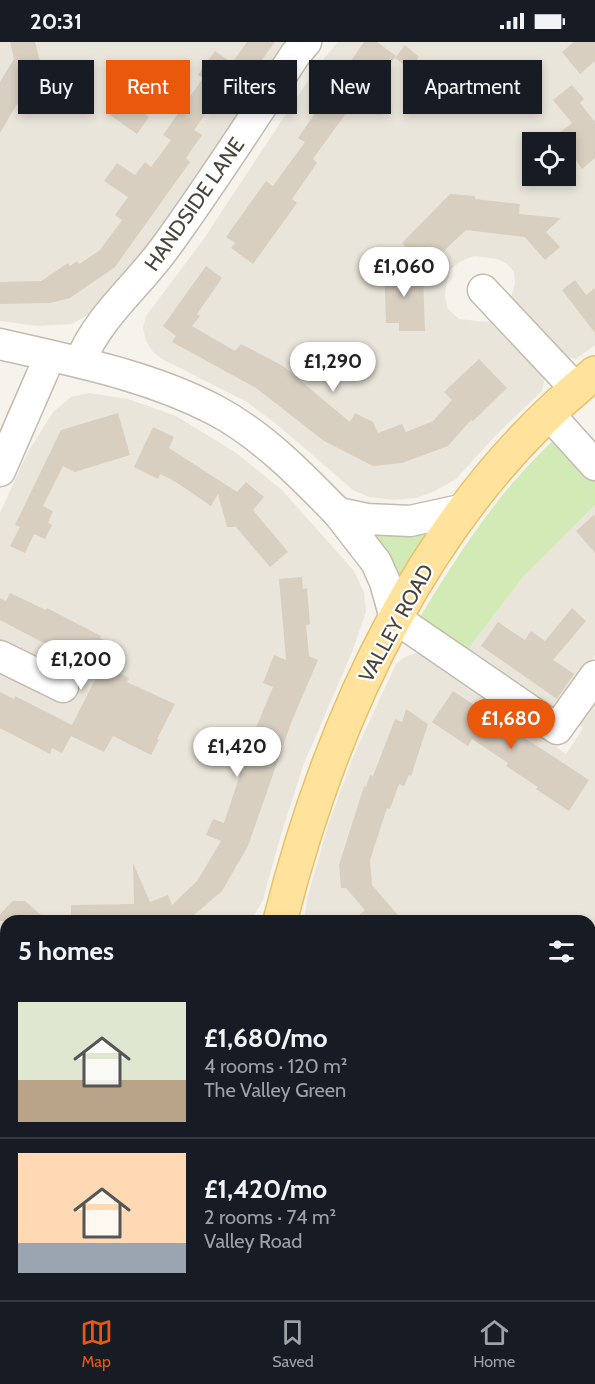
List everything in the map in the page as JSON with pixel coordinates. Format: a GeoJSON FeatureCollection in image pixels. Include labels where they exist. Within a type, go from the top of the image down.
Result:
{"type":"FeatureCollection","features":[{"type":"Feature","properties":{"kind":"main road","name":"VALLEY ROAD"},"geometry":{"type":"LineString","coordinates":[[281,915],[320,783],[351,708],[395,618],[424,569],[465,509],[503,460],[548,413],[586,381]]}},
{"type":"Feature","properties":{"kind":"street","name":"HANDSIDE LANE"},"geometry":{"type":"LineString","coordinates":[[80,362],[86,345],[98,328],[166,247],[306,42]]}},
{"type":"Feature","properties":{"kind":"street"},"geometry":{"type":"LineString","coordinates":[[483,290],[586,381]]}},
{"type":"Feature","properties":{"kind":"street"},"geometry":{"type":"LineString","coordinates":[[0,344],[80,362],[174,391],[216,411],[250,433],[291,466],[338,513],[376,562],[385,582],[395,618],[557,729],[595,676]]}},
{"type":"Feature","properties":{"kind":"street"},"geometry":{"type":"LineString","coordinates":[[0,471],[50,356]]}},
{"type":"Feature","properties":{"kind":"street"},"geometry":{"type":"LineString","coordinates":[[548,413],[595,465]]}},
{"type":"Feature","properties":{"kind":"street"},"geometry":{"type":"LineString","coordinates":[[338,513],[367,519],[400,521],[465,509]]}},
{"type":"Feature","properties":{"kind":"street"},"geometry":{"type":"LineString","coordinates":[[0,656],[63,687]]}},
{"type":"Feature","properties":{"kind":"shaded area"},"geometry":{"type":"Polygon","coordinates":[[[0,42],[290,42],[278,60],[202,60],[202,114],[242,114],[157,240],[105,305],[72,324],[37,326],[0,321],[0,42]]]}},
{"type":"Feature","properties":{"kind":"shaded area"},"geometry":{"type":"Polygon","coordinates":[[[338,42],[595,42],[595,345],[576,359],[562,355],[510,301],[515,283],[514,272],[498,259],[474,256],[461,261],[451,269],[445,297],[448,309],[459,319],[487,322],[491,318],[545,377],[542,391],[497,434],[456,479],[435,491],[416,498],[394,500],[369,497],[353,490],[280,427],[247,402],[162,359],[153,352],[146,341],[143,328],[146,316],[203,240],[286,114],[297,114],[297,97],[309,79],[309,114],[391,114],[391,60],[322,60],[338,42]]]}},
{"type":"Feature","properties":{"kind":"shaded area"},"geometry":{"type":"Polygon","coordinates":[[[89,393],[128,399],[176,416],[235,452],[282,490],[354,571],[364,592],[366,612],[352,652],[303,766],[263,900],[254,915],[0,915],[0,664],[30,683],[68,702],[78,682],[0,647],[0,513],[27,454],[53,412],[71,397],[89,393]]]}},
{"type":"Feature","properties":{"kind":"shaded area"},"geometry":{"type":"Polygon","coordinates":[[[595,505],[595,655],[560,711],[550,712],[465,653],[523,577],[595,505]]]}},
{"type":"Feature","properties":{"kind":"shaded area"},"geometry":{"type":"Polygon","coordinates":[[[416,653],[432,657],[566,754],[583,728],[571,720],[595,687],[595,915],[305,915],[307,899],[328,825],[355,752],[396,664],[416,653]]]}},
{"type":"Feature","properties":{"kind":"green space"},"geometry":{"type":"Polygon","coordinates":[[[559,435],[595,478],[595,505],[523,577],[465,653],[415,625],[480,524],[517,478],[559,435]]]}},
{"type":"Feature","properties":{"kind":"green space"},"geometry":{"type":"Polygon","coordinates":[[[432,525],[395,584],[367,529],[432,525]]]}},
{"type":"Feature","properties":{"kind":"building"},"geometry":{"type":"Polygon","coordinates":[[[10,42],[35,42],[40,60],[18,60],[18,105],[0,133],[0,82],[14,59],[10,42]]]}},
{"type":"Feature","properties":{"kind":"building"},"geometry":{"type":"Polygon","coordinates":[[[247,42],[275,42],[262,60],[234,60],[247,42]]]}},
{"type":"Feature","properties":{"kind":"building"},"geometry":{"type":"Polygon","coordinates":[[[364,42],[377,42],[396,56],[391,63],[391,60],[352,60],[364,42]]]}},
{"type":"Feature","properties":{"kind":"building"},"geometry":{"type":"Polygon","coordinates":[[[574,42],[595,42],[595,61],[580,74],[562,52],[574,42]]]}},
{"type":"Feature","properties":{"kind":"building"},"geometry":{"type":"Polygon","coordinates":[[[405,45],[419,57],[416,60],[403,60],[403,64],[395,58],[405,45]]]}},
{"type":"Feature","properties":{"kind":"building"},"geometry":{"type":"Polygon","coordinates":[[[215,51],[228,60],[209,60],[215,51]]]}},
{"type":"Feature","properties":{"kind":"building"},"geometry":{"type":"Polygon","coordinates":[[[202,79],[202,114],[206,114],[194,130],[202,135],[186,158],[190,162],[115,267],[70,298],[50,303],[0,304],[0,282],[41,281],[68,263],[70,266],[77,261],[79,264],[100,250],[122,220],[115,215],[128,197],[104,181],[117,163],[135,175],[145,162],[151,167],[171,140],[163,135],[178,114],[190,114],[190,97],[202,79]]]}},
{"type":"Feature","properties":{"kind":"building"},"geometry":{"type":"Polygon","coordinates":[[[572,85],[584,99],[580,103],[595,122],[595,158],[582,169],[576,160],[576,132],[561,132],[572,123],[553,100],[572,85]]]}},
{"type":"Feature","properties":{"kind":"building"},"geometry":{"type":"Polygon","coordinates":[[[145,114],[149,117],[137,134],[110,115],[145,114]]]}},
{"type":"Feature","properties":{"kind":"building"},"geometry":{"type":"Polygon","coordinates":[[[314,114],[345,114],[313,159],[317,163],[292,199],[297,203],[253,264],[231,248],[235,243],[226,237],[266,181],[273,186],[305,142],[298,138],[314,114]]]}},
{"type":"Feature","properties":{"kind":"building"},"geometry":{"type":"Polygon","coordinates":[[[450,194],[520,204],[519,214],[561,218],[546,232],[560,247],[545,260],[525,237],[466,230],[426,268],[402,243],[450,194]]]}},
{"type":"Feature","properties":{"kind":"building"},"geometry":{"type":"Polygon","coordinates":[[[384,261],[423,275],[425,331],[399,331],[399,323],[386,323],[384,261]]]}},
{"type":"Feature","properties":{"kind":"building"},"geometry":{"type":"Polygon","coordinates":[[[206,266],[222,278],[197,314],[200,316],[192,326],[235,351],[241,344],[283,366],[350,422],[355,413],[373,422],[378,433],[402,424],[406,432],[433,421],[452,400],[444,392],[479,359],[507,388],[473,421],[471,420],[448,446],[402,463],[373,466],[324,441],[256,388],[172,342],[176,336],[163,326],[206,266]]]}},
{"type":"Feature","properties":{"kind":"building"},"geometry":{"type":"Polygon","coordinates":[[[575,280],[586,295],[595,288],[595,333],[562,290],[575,280]]]}},
{"type":"Feature","properties":{"kind":"building"},"geometry":{"type":"Polygon","coordinates":[[[118,413],[130,455],[75,472],[63,466],[43,506],[53,511],[48,523],[52,525],[45,539],[34,534],[25,553],[10,546],[20,527],[15,525],[61,430],[118,413]]]}},
{"type":"Feature","properties":{"kind":"building"},"geometry":{"type":"Polygon","coordinates":[[[153,427],[174,437],[169,448],[237,492],[246,482],[264,497],[253,510],[288,552],[270,567],[236,527],[227,527],[218,494],[211,506],[176,482],[160,474],[158,479],[134,467],[153,427]]]}},
{"type":"Feature","properties":{"kind":"building"},"geometry":{"type":"Polygon","coordinates":[[[595,514],[595,553],[576,531],[595,514]]]}},
{"type":"Feature","properties":{"kind":"building"},"geometry":{"type":"Polygon","coordinates":[[[302,577],[303,589],[307,588],[310,624],[306,625],[309,656],[318,660],[291,723],[248,846],[222,891],[194,915],[71,915],[71,905],[134,904],[133,863],[150,902],[168,895],[172,905],[197,881],[221,841],[206,835],[213,819],[224,823],[253,735],[273,687],[263,683],[274,655],[286,660],[279,579],[302,577]]]}},
{"type":"Feature","properties":{"kind":"building"},"geometry":{"type":"Polygon","coordinates":[[[10,593],[46,610],[47,608],[112,644],[99,672],[0,620],[0,598],[6,601],[10,593]]]}},
{"type":"Feature","properties":{"kind":"building"},"geometry":{"type":"Polygon","coordinates":[[[572,608],[586,621],[553,660],[574,674],[557,699],[481,646],[498,622],[525,640],[531,631],[545,641],[572,608]]]}},
{"type":"Feature","properties":{"kind":"building"},"geometry":{"type":"Polygon","coordinates":[[[103,665],[129,678],[127,682],[175,704],[151,755],[113,736],[104,752],[71,736],[62,753],[52,748],[50,754],[0,728],[0,692],[14,699],[15,696],[72,725],[103,665]]]}},
{"type":"Feature","properties":{"kind":"building"},"geometry":{"type":"Polygon","coordinates":[[[453,691],[589,780],[569,811],[506,766],[508,763],[472,739],[468,746],[432,722],[453,691]]]}},
{"type":"Feature","properties":{"kind":"building"},"geometry":{"type":"Polygon","coordinates":[[[406,709],[428,724],[411,776],[409,775],[404,786],[399,784],[390,809],[387,808],[370,860],[372,885],[398,915],[359,915],[365,910],[346,888],[341,888],[339,865],[364,786],[366,787],[370,775],[373,776],[395,719],[402,722],[406,709]]]}},
{"type":"Feature","properties":{"kind":"building"},"geometry":{"type":"Polygon","coordinates":[[[13,901],[25,901],[41,915],[0,915],[13,901]]]}}]}
